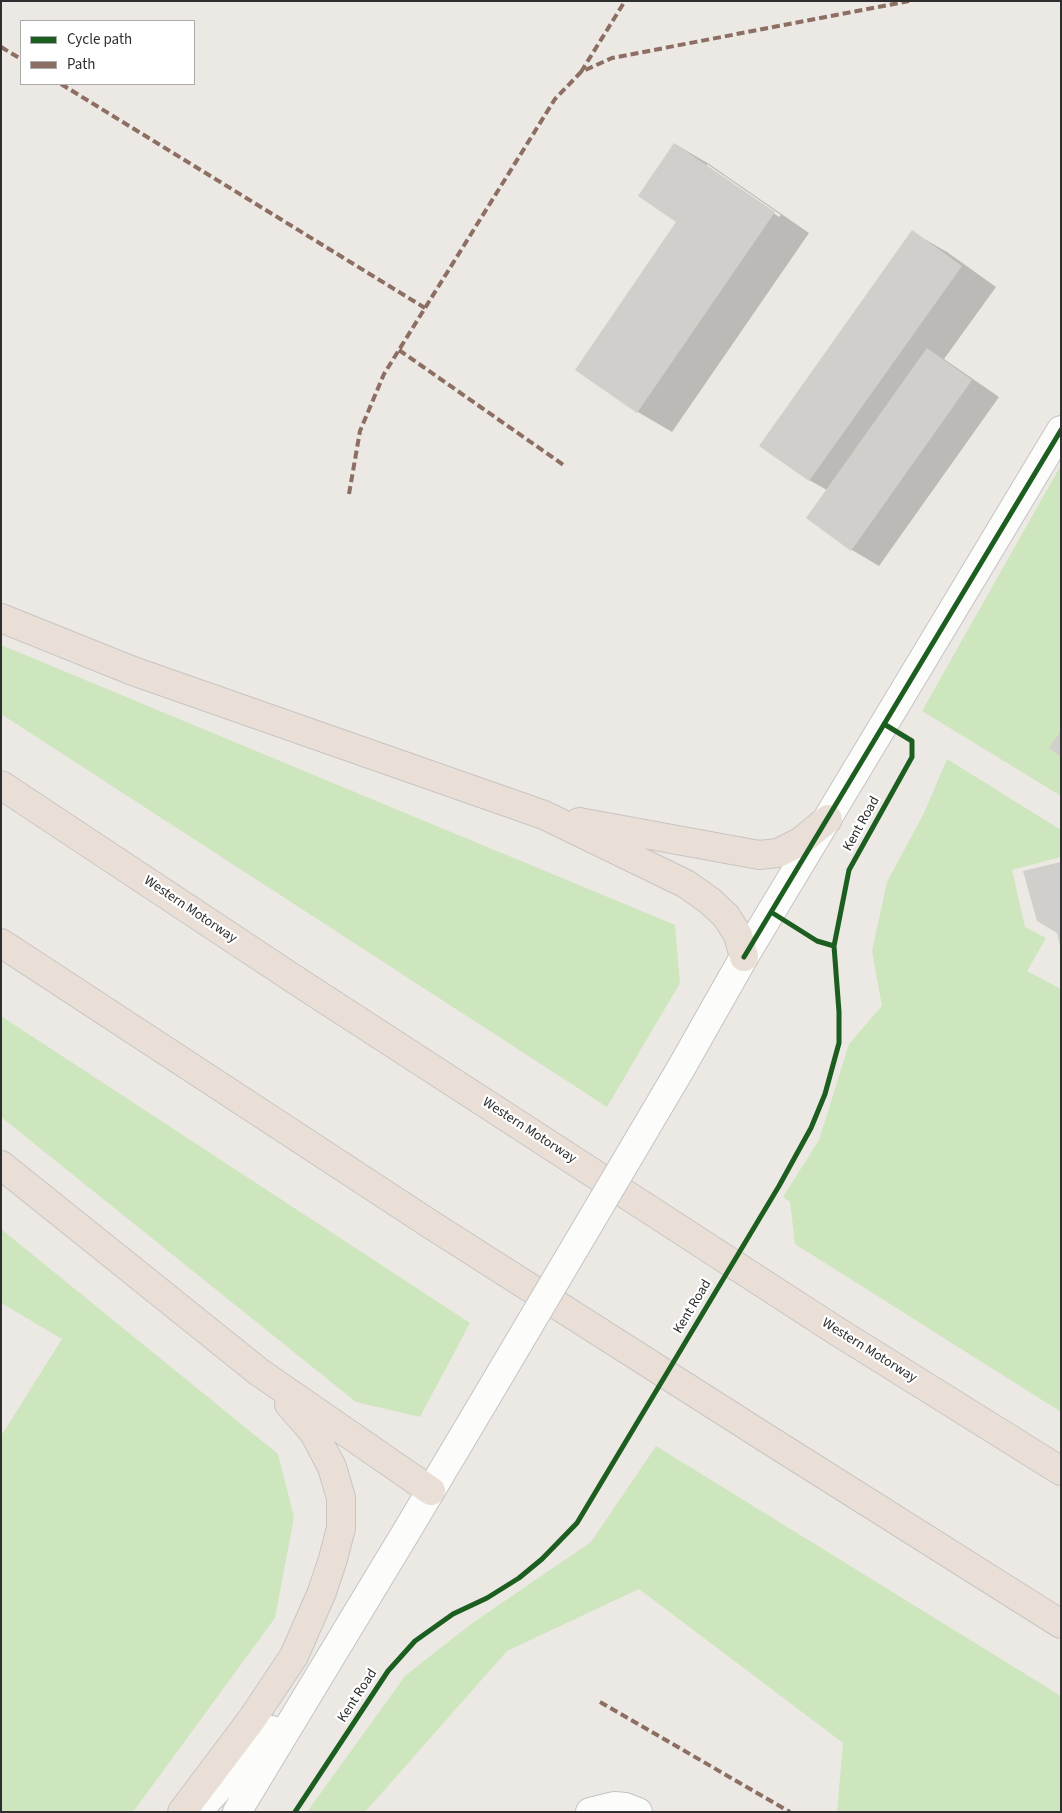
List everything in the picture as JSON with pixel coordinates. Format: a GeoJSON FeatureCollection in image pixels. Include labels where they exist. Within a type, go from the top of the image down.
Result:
{"type":"FeatureCollection","features":[{"type":"Feature","properties":{"kind":"highway"},"geometry":{"type":"LineString","coordinates":[[1,618],[133,671],[544,815],[686,884],[710,901],[726,916],[738,936],[744,957]]}},
{"type":"Feature","properties":{"kind":"highway","name":"Western Motorway"},"geometry":{"type":"LineString","coordinates":[[1,785],[300,983],[835,1330],[1061,1470]]}},
{"type":"Feature","properties":{"kind":"highway"},"geometry":{"type":"LineString","coordinates":[[544,815],[759,855],[778,853],[800,842],[828,819]]}},
{"type":"Feature","properties":{"kind":"highway"},"geometry":{"type":"LineString","coordinates":[[1,943],[430,1224],[1061,1624]]}},
{"type":"Feature","properties":{"kind":"highway"},"geometry":{"type":"LineString","coordinates":[[1,1165],[259,1372],[431,1491]]}},
{"type":"Feature","properties":{"kind":"highway"},"geometry":{"type":"LineString","coordinates":[[182,1812],[252,1720],[294,1656],[322,1592],[341,1528],[341,1498],[332,1468],[314,1433],[259,1372]]}},
{"type":"Feature","properties":{"kind":"main road"},"geometry":{"type":"LineString","coordinates":[[237,1812],[431,1491],[680,1070],[744,957],[1061,430]]}},
{"type":"Feature","properties":{"kind":"main road"},"geometry":{"type":"LineString","coordinates":[[197,1812],[310,1689]]}},
{"type":"Feature","properties":{"kind":"main road"},"geometry":{"type":"LineString","coordinates":[[590,1812],[614,1806],[625,1807],[638,1812]]}},
{"type":"Feature","properties":{"kind":"green space"},"geometry":{"type":"Polygon","coordinates":[[[1061,465],[1061,796],[922,711],[1061,465]]]}},
{"type":"Feature","properties":{"kind":"green space"},"geometry":{"type":"Polygon","coordinates":[[[1,645],[675,925],[680,983],[607,1107],[1,714],[1,645]]]}},
{"type":"Feature","properties":{"kind":"green space"},"geometry":{"type":"Polygon","coordinates":[[[947,759],[1061,830],[1061,857],[1012,870],[1025,927],[1046,938],[1027,971],[1061,989],[1061,1412],[795,1244],[790,1202],[783,1197],[819,1140],[849,1044],[882,1006],[872,951],[887,882],[924,813],[947,759]]]}},
{"type":"Feature","properties":{"kind":"green space"},"geometry":{"type":"Polygon","coordinates":[[[1,1016],[470,1323],[420,1417],[356,1402],[1,1117],[1,1016]]]}},
{"type":"Feature","properties":{"kind":"green space"},"geometry":{"type":"Polygon","coordinates":[[[1,1229],[278,1454],[294,1517],[275,1618],[133,1812],[1,1812],[1,1436],[62,1339],[1,1303],[1,1229]]]}},
{"type":"Feature","properties":{"kind":"green space"},"geometry":{"type":"Polygon","coordinates":[[[656,1446],[1061,1696],[1061,1812],[837,1812],[843,1743],[639,1589],[507,1651],[365,1812],[307,1812],[405,1676],[471,1624],[591,1542],[656,1446]]]}},
{"type":"Feature","properties":{"kind":"building"},"geometry":{"type":"Polygon","coordinates":[[[674,143],[775,212],[637,413],[575,370],[676,222],[638,196],[674,143]]]}},
{"type":"Feature","properties":{"kind":"building"},"geometry":{"type":"Polygon","coordinates":[[[912,230],[962,266],[809,481],[759,446],[912,230]]]}},
{"type":"Feature","properties":{"kind":"building"},"geometry":{"type":"Polygon","coordinates":[[[927,348],[972,380],[851,551],[806,518],[927,348]]]}},
{"type":"Feature","properties":{"kind":"building"},"geometry":{"type":"Polygon","coordinates":[[[1061,731],[1061,757],[1049,748],[1061,731]]]}},
{"type":"Feature","properties":{"kind":"building"},"geometry":{"type":"Polygon","coordinates":[[[1061,862],[1060,946],[1057,933],[1037,921],[1023,871],[1061,862]]]}},
{"type":"Feature","properties":{"kind":"marked path"},"geometry":{"type":"LineString","coordinates":[[581,72],[625,1]]}},
{"type":"Feature","properties":{"kind":"marked path"},"geometry":{"type":"LineString","coordinates":[[349,494],[360,431],[384,374],[555,99],[581,72],[612,58],[909,1]]}},
{"type":"Feature","properties":{"kind":"marked path"},"geometry":{"type":"LineString","coordinates":[[1,47],[20,58]]}},
{"type":"Feature","properties":{"kind":"marked path"},"geometry":{"type":"LineString","coordinates":[[63,85],[425,308]]}},
{"type":"Feature","properties":{"kind":"marked path"},"geometry":{"type":"LineString","coordinates":[[399,350],[565,466]]}},
{"type":"Feature","properties":{"kind":"marked path"},"geometry":{"type":"LineString","coordinates":[[600,1702],[790,1812]]}},
{"type":"Feature","properties":{"kind":"cycle path"},"geometry":{"type":"LineString","coordinates":[[744,957],[1061,430]]}},
{"type":"Feature","properties":{"kind":"cycle path","name":"Kent Road"},"geometry":{"type":"LineString","coordinates":[[295,1812],[388,1671],[415,1641],[453,1614],[487,1598],[519,1578],[542,1559],[577,1523],[779,1186],[811,1128],[825,1094],[839,1043],[839,1012],[834,946],[849,870],[912,757],[912,741],[884,724]]}},
{"type":"Feature","properties":{"kind":"cycle path"},"geometry":{"type":"LineString","coordinates":[[771,912],[817,941],[834,946]]}}]}
